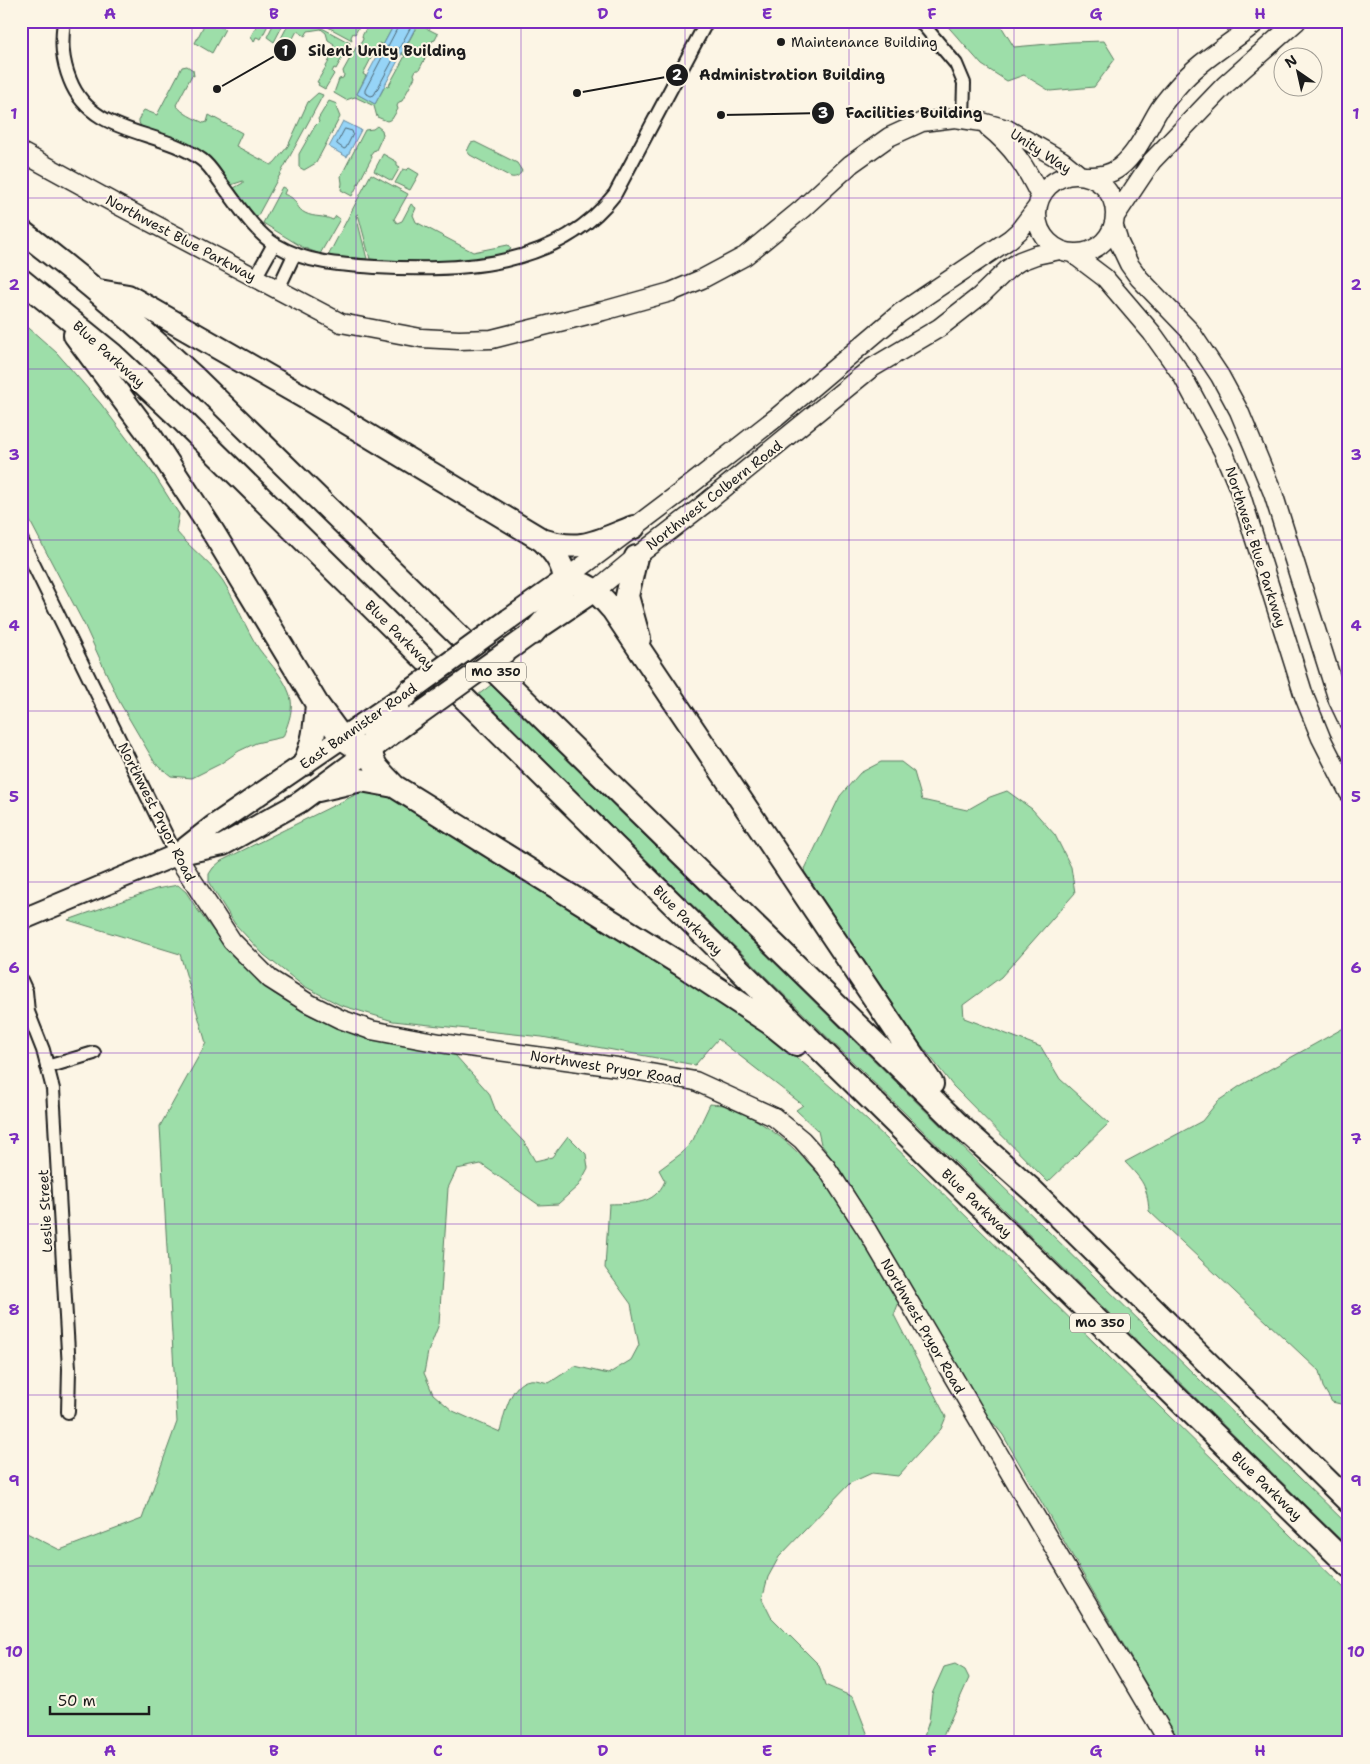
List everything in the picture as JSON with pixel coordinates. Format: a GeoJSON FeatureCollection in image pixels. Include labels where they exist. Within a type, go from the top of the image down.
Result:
{"type":"FeatureCollection","features":[{"type":"Feature","properties":{"kind":"highway","name":"MO 350"},"geometry":{"type":"LineString","coordinates":[[21,231],[133,320],[202,384],[960,1126],[1033,1191],[1349,1502]]}},
{"type":"Feature","properties":{"kind":"highway","name":"Blue Parkway"},"geometry":{"type":"LineString","coordinates":[[21,280],[112,354],[181,419],[898,1126],[1349,1566]]}},
{"type":"Feature","properties":{"kind":"highway"},"geometry":{"type":"LineString","coordinates":[[97,291],[128,296],[306,398],[542,540],[553,550],[564,570],[562,597],[554,610],[530,634]]}},
{"type":"Feature","properties":{"kind":"highway"},"geometry":{"type":"LineString","coordinates":[[54,306],[151,438],[210,527],[317,704],[342,738],[354,746],[372,750]]}},
{"type":"Feature","properties":{"kind":"highway"},"geometry":{"type":"LineString","coordinates":[[542,540],[562,545],[587,545],[634,527]]}},
{"type":"Feature","properties":{"kind":"highway"},"geometry":{"type":"LineString","coordinates":[[636,557],[627,596],[642,652]]}},
{"type":"Feature","properties":{"kind":"highway"},"geometry":{"type":"LineString","coordinates":[[564,580],[578,581],[596,590],[613,610],[960,1126]]}},
{"type":"Feature","properties":{"kind":"highway"},"geometry":{"type":"LineString","coordinates":[[410,691],[379,727],[371,745],[374,764],[394,786],[770,1023],[898,1126]]}},
{"type":"Feature","properties":{"kind":"highway"},"geometry":{"type":"LineString","coordinates":[[304,764],[312,746],[317,704]]}},
{"type":"Feature","properties":{"kind":"highway"},"geometry":{"type":"LineString","coordinates":[[318,790],[361,780],[394,786]]}},
{"type":"Feature","properties":{"kind":"main road"},"geometry":{"type":"LineString","coordinates":[[1258,21],[1239,38],[1196,68],[1179,85],[1158,111],[1141,142],[1121,167],[1104,176],[1082,175],[1062,177],[1052,183],[1039,201],[1037,219],[1041,231],[1048,242],[1066,252],[1086,252],[1098,247],[1107,239],[1115,221],[1152,161],[1225,85],[1297,21]]}},
{"type":"Feature","properties":{"kind":"main road","name":"Northwest Blue Parkway"},"geometry":{"type":"LineString","coordinates":[[21,152],[341,323],[421,338],[460,340],[492,339],[671,292],[745,256],[802,209],[851,164],[889,137],[922,122],[955,118],[982,122]]}},
{"type":"Feature","properties":{"kind":"main road","name":"Unity Way"},"geometry":{"type":"LineString","coordinates":[[982,122],[1007,129],[1061,160],[1082,175]]}},
{"type":"Feature","properties":{"kind":"main road","name":"Unity Way"},"geometry":{"type":"LineString","coordinates":[[982,122],[1005,140],[1023,163],[1039,201]]}},
{"type":"Feature","properties":{"kind":"main road"},"geometry":{"type":"LineString","coordinates":[[1082,175],[1100,182],[1109,190],[1114,202],[1118,243],[1129,264],[1139,278],[1190,331],[1220,376],[1238,411],[1273,493],[1338,700],[1349,723]]}},
{"type":"Feature","properties":{"kind":"main road","name":"Northwest Colbern Road"},"geometry":{"type":"LineString","coordinates":[[564,580],[777,417],[900,313],[1010,239],[1019,231],[1039,201]]}},
{"type":"Feature","properties":{"kind":"main road","name":"Northwest Blue Parkway"},"geometry":{"type":"LineString","coordinates":[[1066,252],[1105,278],[1152,333],[1182,375],[1224,451],[1239,489],[1304,696],[1321,738],[1349,793]]}},
{"type":"Feature","properties":{"kind":"main road","name":"Northwest Colbern Road"},"geometry":{"type":"LineString","coordinates":[[372,750],[530,634],[596,590],[870,369],[939,328],[980,296],[1008,269],[1020,261],[1036,255],[1066,252]]}},
{"type":"Feature","properties":{"kind":"main road","name":"East Bannister Road"},"geometry":{"type":"LineString","coordinates":[[176,855],[213,826],[410,691],[564,580]]}},
{"type":"Feature","properties":{"kind":"main road","name":"East Bannister Road"},"geometry":{"type":"LineString","coordinates":[[21,920],[176,855],[223,846],[266,823],[318,790],[372,750]]}},
{"type":"Feature","properties":{"kind":"main road","name":"Northwest Pryor Road"},"geometry":{"type":"LineString","coordinates":[[176,855],[232,941],[270,979],[308,1003],[340,1019],[371,1030],[440,1043],[625,1068],[695,1080],[774,1117],[802,1140],[826,1167],[868,1232],[1169,1743]]}},
{"type":"Feature","properties":{"kind":"street"},"geometry":{"type":"LineString","coordinates":[[64,21],[62,36],[64,62],[74,90],[86,106],[109,122],[180,148],[201,160],[212,170],[255,226],[274,244],[294,255],[334,264],[444,269],[486,264],[526,255],[565,238],[595,217],[614,194],[707,21]]}},
{"type":"Feature","properties":{"kind":"street"},"geometry":{"type":"LineString","coordinates":[[920,21],[956,64],[964,83],[963,119]]}},
{"type":"Feature","properties":{"kind":"street"},"geometry":{"type":"LineString","coordinates":[[255,278],[274,244]]}},
{"type":"Feature","properties":{"kind":"street"},"geometry":{"type":"LineString","coordinates":[[278,289],[294,255]]}},
{"type":"Feature","properties":{"kind":"street","name":"Northwest Pryor Road"},"geometry":{"type":"LineString","coordinates":[[21,539],[176,855]]}},
{"type":"Feature","properties":{"kind":"street","name":"Leslie Street"},"geometry":{"type":"LineString","coordinates":[[21,980],[26,991],[25,1008],[43,1050],[53,1089],[69,1369],[68,1412]]}},
{"type":"Feature","properties":{"kind":"street"},"geometry":{"type":"LineString","coordinates":[[47,1066],[94,1053]]}},
{"type":"Feature","properties":{"kind":"green space"},"geometry":{"type":"Polygon","coordinates":[[[206,21],[221,21],[219,26],[225,29],[212,53],[195,43],[206,21]]]}},
{"type":"Feature","properties":{"kind":"green space"},"geometry":{"type":"Polygon","coordinates":[[[259,21],[270,21],[261,39],[256,37],[254,42],[251,36],[259,21]]]}},
{"type":"Feature","properties":{"kind":"green space"},"geometry":{"type":"Polygon","coordinates":[[[275,21],[285,21],[274,42],[267,37],[275,21]]]}},
{"type":"Feature","properties":{"kind":"green space"},"geometry":{"type":"Polygon","coordinates":[[[290,21],[309,21],[350,43],[336,69],[334,68],[332,72],[334,74],[325,89],[318,85],[319,83],[317,82],[330,59],[334,44],[328,40],[326,33],[321,29],[308,31],[305,36],[297,31],[285,53],[276,48],[290,21]]]}},
{"type":"Feature","properties":{"kind":"green space"},"geometry":{"type":"Polygon","coordinates":[[[329,21],[362,21],[355,34],[353,33],[352,40],[326,26],[329,21]]]}},
{"type":"Feature","properties":{"kind":"green space"},"geometry":{"type":"Polygon","coordinates":[[[370,21],[396,21],[383,45],[379,43],[363,74],[366,76],[357,94],[375,104],[385,86],[388,87],[405,56],[402,54],[418,24],[438,34],[435,40],[432,41],[431,47],[419,70],[416,70],[415,77],[402,101],[397,106],[398,109],[392,119],[387,121],[377,117],[374,106],[355,97],[346,100],[334,93],[339,79],[343,78],[343,71],[358,44],[363,39],[362,36],[370,21]]]}},
{"type":"Feature","properties":{"kind":"green space"},"geometry":{"type":"Polygon","coordinates":[[[943,21],[998,21],[1014,47],[1104,41],[1115,59],[1094,87],[1050,91],[1024,75],[1007,81],[982,65],[943,21]]]}},
{"type":"Feature","properties":{"kind":"green space"},"geometry":{"type":"Polygon","coordinates":[[[187,66],[193,70],[194,76],[192,75],[176,105],[185,113],[204,123],[207,122],[209,115],[242,133],[236,146],[271,165],[288,146],[308,102],[318,93],[323,95],[257,217],[234,188],[243,183],[243,181],[231,185],[211,161],[199,151],[182,142],[148,131],[139,123],[140,116],[144,110],[157,115],[182,67],[187,66]]]}},
{"type":"Feature","properties":{"kind":"green space"},"geometry":{"type":"Polygon","coordinates":[[[329,101],[337,104],[336,107],[340,117],[316,163],[304,170],[299,167],[299,154],[319,122],[318,119],[329,101]]]}},
{"type":"Feature","properties":{"kind":"green space"},"geometry":{"type":"Polygon","coordinates":[[[377,126],[382,130],[383,135],[376,150],[371,154],[372,157],[352,196],[341,190],[341,176],[365,130],[373,129],[377,126]]]}},
{"type":"Feature","properties":{"kind":"green space"},"geometry":{"type":"Polygon","coordinates":[[[475,142],[517,163],[522,171],[517,176],[511,177],[470,155],[467,151],[471,143],[475,142]]]}},
{"type":"Feature","properties":{"kind":"green space"},"geometry":{"type":"Polygon","coordinates":[[[383,154],[397,162],[397,165],[400,167],[392,181],[374,171],[383,154]]]}},
{"type":"Feature","properties":{"kind":"green space"},"geometry":{"type":"Polygon","coordinates":[[[409,168],[419,174],[410,190],[395,183],[403,169],[407,170],[409,168]]]}},
{"type":"Feature","properties":{"kind":"green space"},"geometry":{"type":"Polygon","coordinates":[[[371,174],[408,194],[394,219],[397,223],[402,221],[411,204],[416,208],[413,215],[416,222],[473,252],[508,245],[511,249],[485,258],[466,260],[370,259],[358,214],[356,215],[367,259],[328,256],[371,174]]]}},
{"type":"Feature","properties":{"kind":"green space"},"geometry":{"type":"Polygon","coordinates":[[[282,187],[286,189],[284,194],[292,198],[300,210],[305,213],[333,220],[336,216],[340,219],[320,254],[302,247],[263,223],[282,187]]]}},
{"type":"Feature","properties":{"kind":"green space"},"geometry":{"type":"Polygon","coordinates":[[[21,321],[57,353],[101,404],[155,476],[179,514],[176,531],[223,581],[254,641],[282,679],[289,693],[291,710],[283,737],[256,743],[192,778],[171,776],[155,763],[120,703],[84,624],[21,504],[21,321]]]}},
{"type":"Feature","properties":{"kind":"green space"},"geometry":{"type":"Polygon","coordinates":[[[491,685],[1349,1526],[1349,1548],[478,695],[491,685]]]}},
{"type":"Feature","properties":{"kind":"green space"},"geometry":{"type":"Polygon","coordinates":[[[881,762],[901,762],[914,772],[922,800],[967,810],[990,797],[1007,791],[1032,809],[1055,835],[1071,867],[1075,893],[1001,977],[963,1005],[964,1018],[1041,1047],[1060,1079],[1109,1123],[1048,1182],[953,1086],[916,1038],[804,871],[840,796],[860,773],[881,762]]]}},
{"type":"Feature","properties":{"kind":"green space"},"geometry":{"type":"Polygon","coordinates":[[[371,790],[391,793],[750,1021],[814,1072],[913,1164],[1349,1593],[1349,1743],[1180,1743],[1003,1435],[994,1424],[981,1417],[889,1248],[841,1171],[821,1144],[818,1131],[796,1110],[803,1105],[718,1039],[695,1065],[542,1037],[393,1021],[340,1005],[302,985],[264,955],[235,924],[209,883],[209,874],[221,861],[359,793],[371,790]]]}},
{"type":"Feature","properties":{"kind":"green space"},"geometry":{"type":"Polygon","coordinates":[[[178,885],[186,892],[228,951],[273,993],[311,1016],[362,1036],[455,1055],[489,1093],[497,1114],[524,1142],[535,1161],[552,1157],[568,1136],[586,1154],[588,1168],[579,1185],[558,1204],[539,1205],[481,1164],[457,1169],[448,1188],[439,1324],[428,1352],[424,1373],[433,1394],[453,1411],[500,1432],[509,1401],[517,1387],[523,1382],[537,1380],[549,1383],[575,1366],[608,1374],[631,1360],[639,1345],[631,1304],[605,1268],[609,1204],[642,1202],[655,1195],[665,1181],[659,1170],[682,1153],[693,1140],[710,1104],[731,1106],[756,1120],[781,1137],[822,1178],[855,1225],[899,1302],[894,1315],[946,1417],[941,1429],[898,1476],[872,1473],[850,1483],[779,1557],[768,1577],[762,1599],[771,1617],[819,1665],[825,1685],[853,1697],[871,1743],[21,1743],[21,1530],[60,1550],[142,1519],[177,1422],[160,1126],[206,1043],[180,954],[68,920],[156,889],[178,885]]]}},
{"type":"Feature","properties":{"kind":"green space"},"geometry":{"type":"Polygon","coordinates":[[[1349,1025],[1349,1406],[1332,1402],[1323,1387],[1319,1371],[1149,1211],[1147,1195],[1143,1184],[1125,1162],[1202,1121],[1218,1101],[1240,1086],[1349,1025]]]}},
{"type":"Feature","properties":{"kind":"green space"},"geometry":{"type":"Polygon","coordinates":[[[955,1664],[965,1670],[969,1678],[940,1743],[922,1743],[929,1721],[932,1694],[944,1667],[955,1664]]]}},
{"type":"Feature","properties":{"kind":"water"},"geometry":{"type":"Polygon","coordinates":[[[396,21],[419,21],[375,104],[357,94],[396,21]]]}},
{"type":"Feature","properties":{"kind":"water"},"geometry":{"type":"Polygon","coordinates":[[[343,121],[361,130],[347,157],[329,147],[343,121]]]}},
{"type":"Feature","properties":{"kind":"place","name":"Maintenance Building"},"geometry":{"type":"Point","coordinates":[781,42]}},
{"type":"Feature","properties":{"kind":"place","name":"Silent Unity Building"},"geometry":{"type":"Point","coordinates":[217,89]}},
{"type":"Feature","properties":{"kind":"place","name":"Administration Building"},"geometry":{"type":"Point","coordinates":[577,93]}},
{"type":"Feature","properties":{"kind":"place","name":"Facilities Building"},"geometry":{"type":"Point","coordinates":[721,115]}}]}
